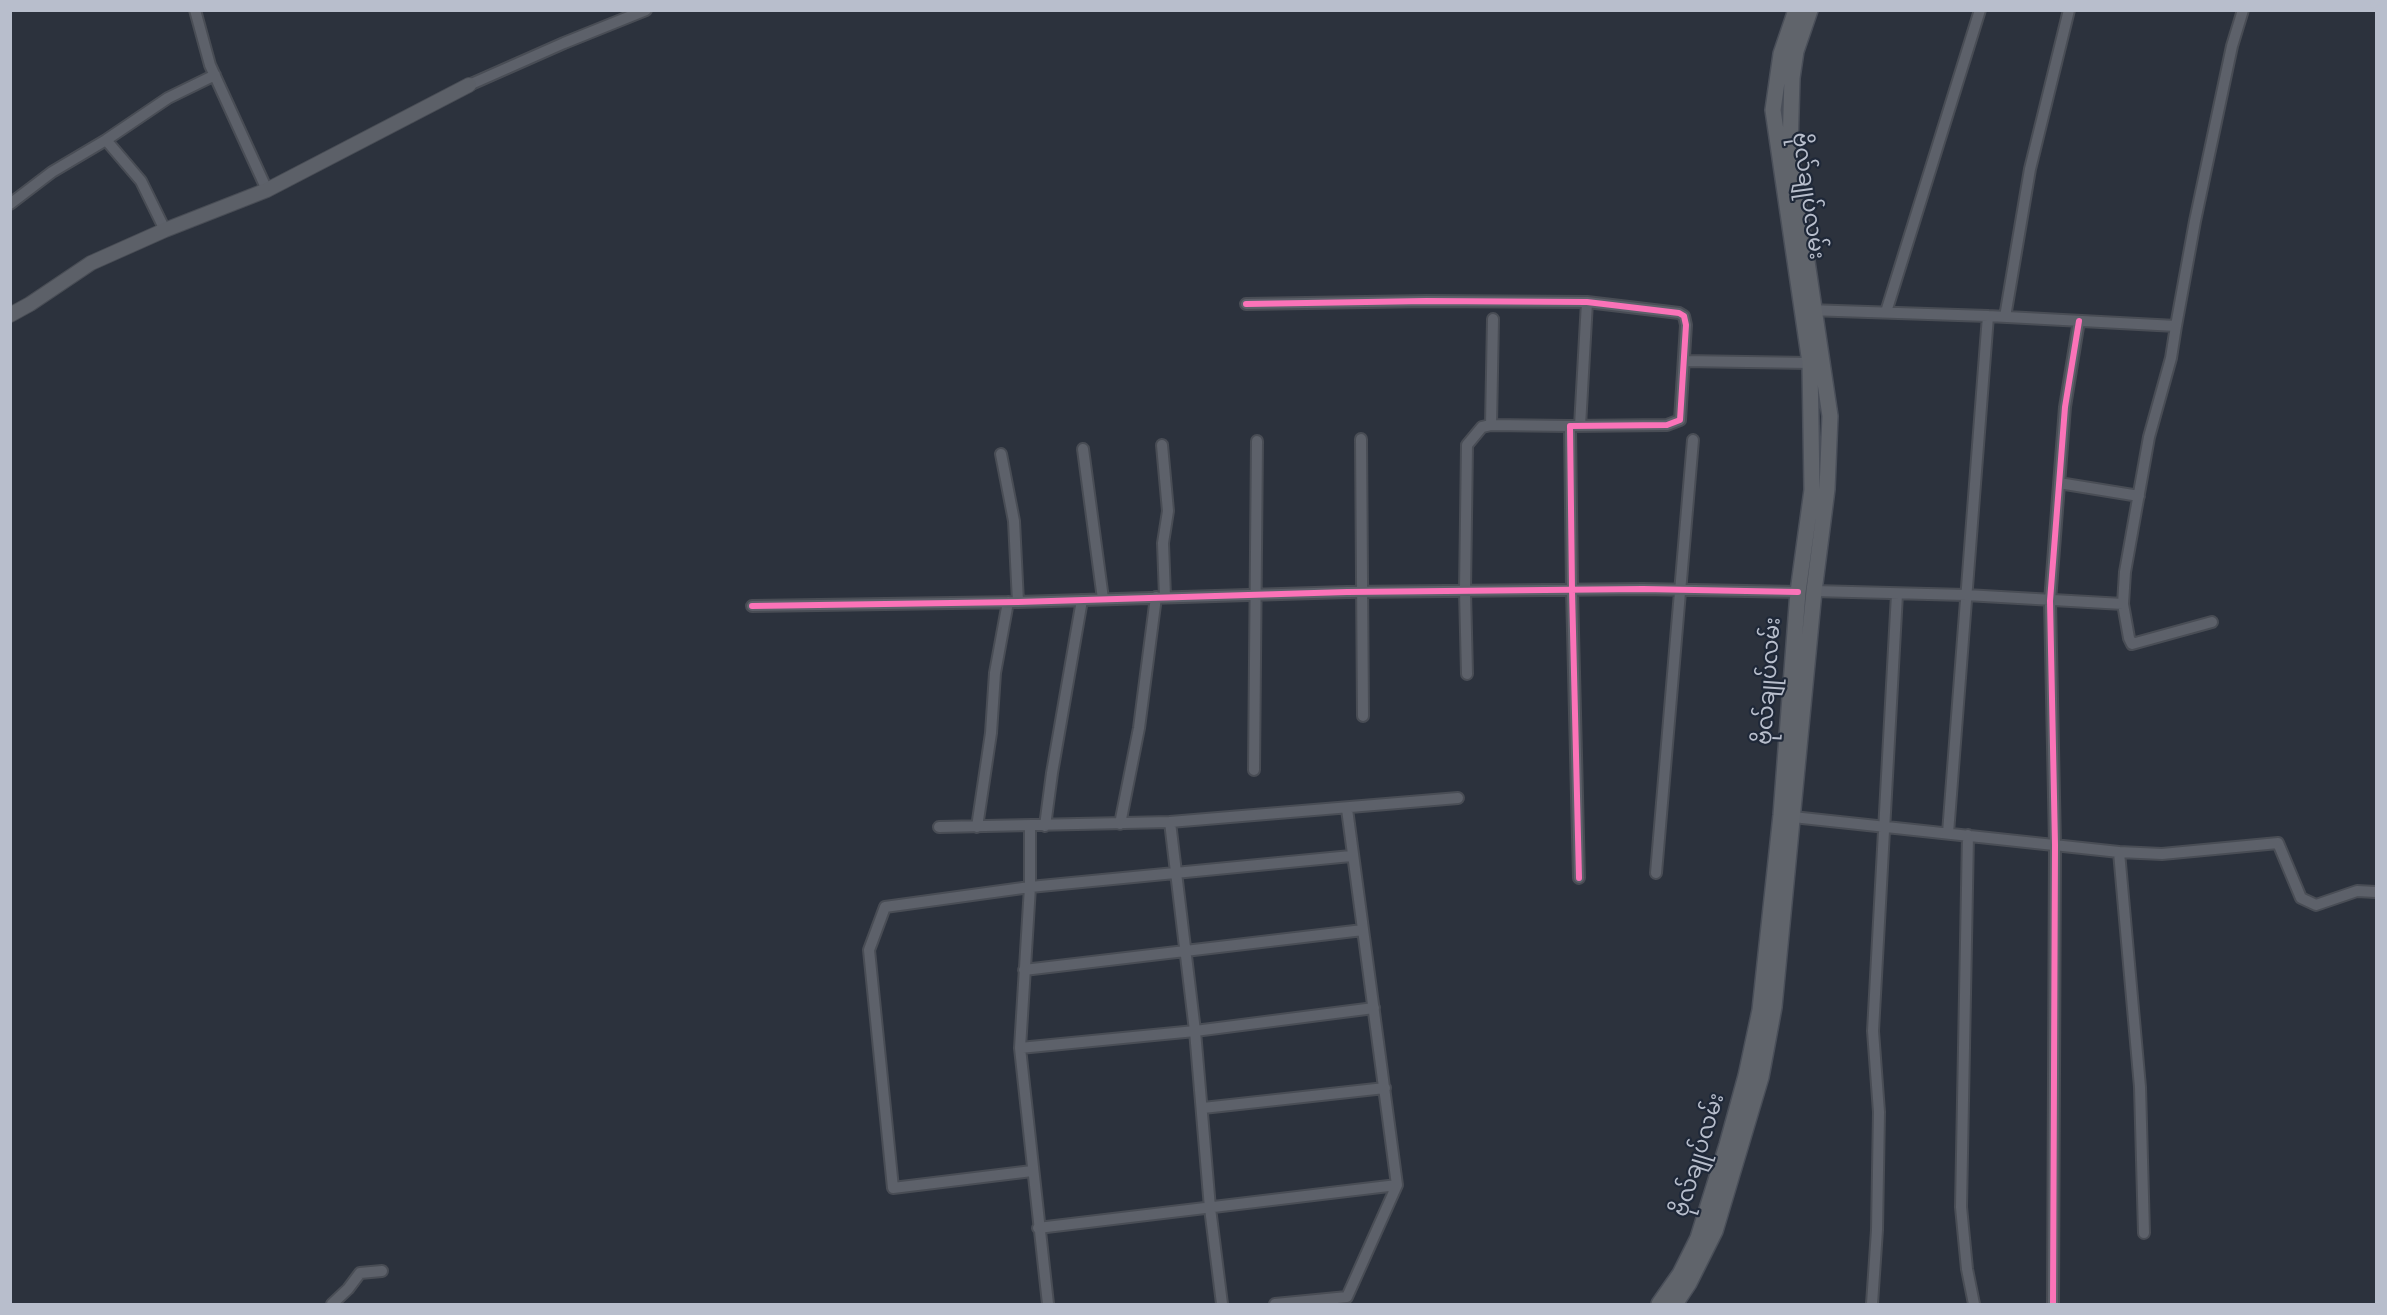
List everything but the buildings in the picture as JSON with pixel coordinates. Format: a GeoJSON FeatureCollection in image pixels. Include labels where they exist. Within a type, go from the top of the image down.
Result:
{"type":"FeatureCollection","features":[{"type":"Feature","properties":{"kind":"main road","name":"ဗိုလ်ချုပ်လမ်း"},"geometry":{"type":"LineString","coordinates":[[1659,1305],[1680,1274],[1698,1238],[1743,1087],[1760,1010],[1806,591],[1827,489],[1830,416],[1808,310],[1773,110],[1781,54],[1796,10]]}},
{"type":"Feature","properties":{"kind":"main road","name":"ဗိုလ်ချုပ်လမ်း"},"geometry":{"type":"LineString","coordinates":[[1675,1305],[1689,1283],[1715,1231],[1761,1077],[1774,1007],[1793,816],[1812,490],[1808,310],[1790,147],[1792,78],[1796,51],[1810,10]]}},
{"type":"Feature","properties":{"kind":"street"},"geometry":{"type":"LineString","coordinates":[[195,10],[215,75],[267,190]]}},
{"type":"Feature","properties":{"kind":"street"},"geometry":{"type":"LineString","coordinates":[[10,315],[91,263],[165,230],[267,190],[469,85],[646,10]]}},
{"type":"Feature","properties":{"kind":"street"},"geometry":{"type":"LineString","coordinates":[[1886,312],[1980,10]]}},
{"type":"Feature","properties":{"kind":"street"},"geometry":{"type":"LineString","coordinates":[[2005,317],[2030,169],[2069,10]]}},
{"type":"Feature","properties":{"kind":"street"},"geometry":{"type":"LineString","coordinates":[[2212,622],[2132,644],[2123,604],[2125,572],[2149,437],[2171,358],[2195,221],[2232,46],[2243,10]]}},
{"type":"Feature","properties":{"kind":"street"},"geometry":{"type":"LineString","coordinates":[[10,204],[52,172],[106,140],[168,98],[215,75]]}},
{"type":"Feature","properties":{"kind":"street"},"geometry":{"type":"LineString","coordinates":[[106,140],[141,181],[165,230]]}},
{"type":"Feature","properties":{"kind":"street"},"geometry":{"type":"LineString","coordinates":[[1245,304],[1426,300],[1587,302],[1680,313],[1684,316],[1686,325],[1680,420],[1667,425],[1491,425],[1482,427],[1467,445],[1465,591],[1467,674]]}},
{"type":"Feature","properties":{"kind":"street"},"geometry":{"type":"LineString","coordinates":[[1580,878],[1572,590],[1575,426],[1587,302]]}},
{"type":"Feature","properties":{"kind":"street"},"geometry":{"type":"LineString","coordinates":[[1808,310],[1988,316],[2176,326]]}},
{"type":"Feature","properties":{"kind":"street"},"geometry":{"type":"LineString","coordinates":[[1948,833],[1988,316]]}},
{"type":"Feature","properties":{"kind":"street"},"geometry":{"type":"LineString","coordinates":[[1491,425],[1493,319]]}},
{"type":"Feature","properties":{"kind":"street"},"geometry":{"type":"LineString","coordinates":[[2053,1305],[2055,845],[2050,601],[2065,407],[2079,321]]}},
{"type":"Feature","properties":{"kind":"street"},"geometry":{"type":"LineString","coordinates":[[1684,361],[1810,363]]}},
{"type":"Feature","properties":{"kind":"street"},"geometry":{"type":"LineString","coordinates":[[1361,439],[1363,716]]}},
{"type":"Feature","properties":{"kind":"street"},"geometry":{"type":"LineString","coordinates":[[1656,873],[1693,440]]}},
{"type":"Feature","properties":{"kind":"street"},"geometry":{"type":"LineString","coordinates":[[1254,770],[1257,441]]}},
{"type":"Feature","properties":{"kind":"street"},"geometry":{"type":"LineString","coordinates":[[1120,824],[1161,597],[1163,543],[1168,511],[1162,445]]}},
{"type":"Feature","properties":{"kind":"street"},"geometry":{"type":"LineString","coordinates":[[1083,449],[1103,599]]}},
{"type":"Feature","properties":{"kind":"street"},"geometry":{"type":"LineString","coordinates":[[977,827],[991,733],[995,673],[1013,602],[1014,521],[1001,454]]}},
{"type":"Feature","properties":{"kind":"street"},"geometry":{"type":"LineString","coordinates":[[2059,483],[2139,496]]}},
{"type":"Feature","properties":{"kind":"street"},"geometry":{"type":"LineString","coordinates":[[752,606],[1013,602],[1257,594],[1572,590],[1806,591],[1966,595],[2123,604]]}},
{"type":"Feature","properties":{"kind":"street"},"geometry":{"type":"LineString","coordinates":[[1872,1305],[1877,1230],[1879,1112],[1873,1031],[1898,594]]}},
{"type":"Feature","properties":{"kind":"street"},"geometry":{"type":"LineString","coordinates":[[1045,826],[1082,600]]}},
{"type":"Feature","properties":{"kind":"street"},"geometry":{"type":"LineString","coordinates":[[939,827],[1170,822],[1458,798]]}},
{"type":"Feature","properties":{"kind":"street"},"geometry":{"type":"LineString","coordinates":[[1275,1305],[1347,1297],[1397,1185],[1351,856],[1347,809]]}},
{"type":"Feature","properties":{"kind":"street"},"geometry":{"type":"LineString","coordinates":[[1793,816],[2120,852],[2162,854],[2278,843],[2301,898],[2316,905],[2357,891],[2376,892]]}},
{"type":"Feature","properties":{"kind":"street"},"geometry":{"type":"LineString","coordinates":[[1170,822],[1195,1031],[1210,1208],[1222,1305]]}},
{"type":"Feature","properties":{"kind":"street"},"geometry":{"type":"LineString","coordinates":[[1030,826],[1030,887],[1020,1048],[1048,1305]]}},
{"type":"Feature","properties":{"kind":"street"},"geometry":{"type":"LineString","coordinates":[[1968,835],[1961,1207],[1967,1269],[1974,1305]]}},
{"type":"Feature","properties":{"kind":"street"},"geometry":{"type":"LineString","coordinates":[[2120,852],[2140,1087],[2144,1233]]}},
{"type":"Feature","properties":{"kind":"street"},"geometry":{"type":"LineString","coordinates":[[1032,1172],[893,1188],[869,950],[885,907],[1030,887],[1351,856]]}},
{"type":"Feature","properties":{"kind":"street"},"geometry":{"type":"LineString","coordinates":[[1024,970],[1363,930]]}},
{"type":"Feature","properties":{"kind":"street"},"geometry":{"type":"LineString","coordinates":[[1020,1048],[1195,1031],[1374,1008]]}},
{"type":"Feature","properties":{"kind":"street"},"geometry":{"type":"LineString","coordinates":[[1203,1108],[1385,1088]]}},
{"type":"Feature","properties":{"kind":"street"},"geometry":{"type":"LineString","coordinates":[[1038,1228],[1397,1185]]}},
{"type":"Feature","properties":{"kind":"street"},"geometry":{"type":"LineString","coordinates":[[332,1305],[360,1273],[382,1271]]}},
{"type":"Feature","properties":{"kind":"cycle path"},"geometry":{"type":"LineString","coordinates":[[1246,304],[1426,301],[1587,302],[1679,313],[1684,316],[1686,325],[1680,420],[1667,425],[1570,426],[1579,878]]}},
{"type":"Feature","properties":{"kind":"cycle path"},"geometry":{"type":"LineString","coordinates":[[2053,1304],[2055,845],[2050,601],[2065,407],[2079,321]]}},
{"type":"Feature","properties":{"kind":"cycle path"},"geometry":{"type":"LineString","coordinates":[[752,606],[1018,602],[1347,592],[1643,589],[1798,592]]}}]}
